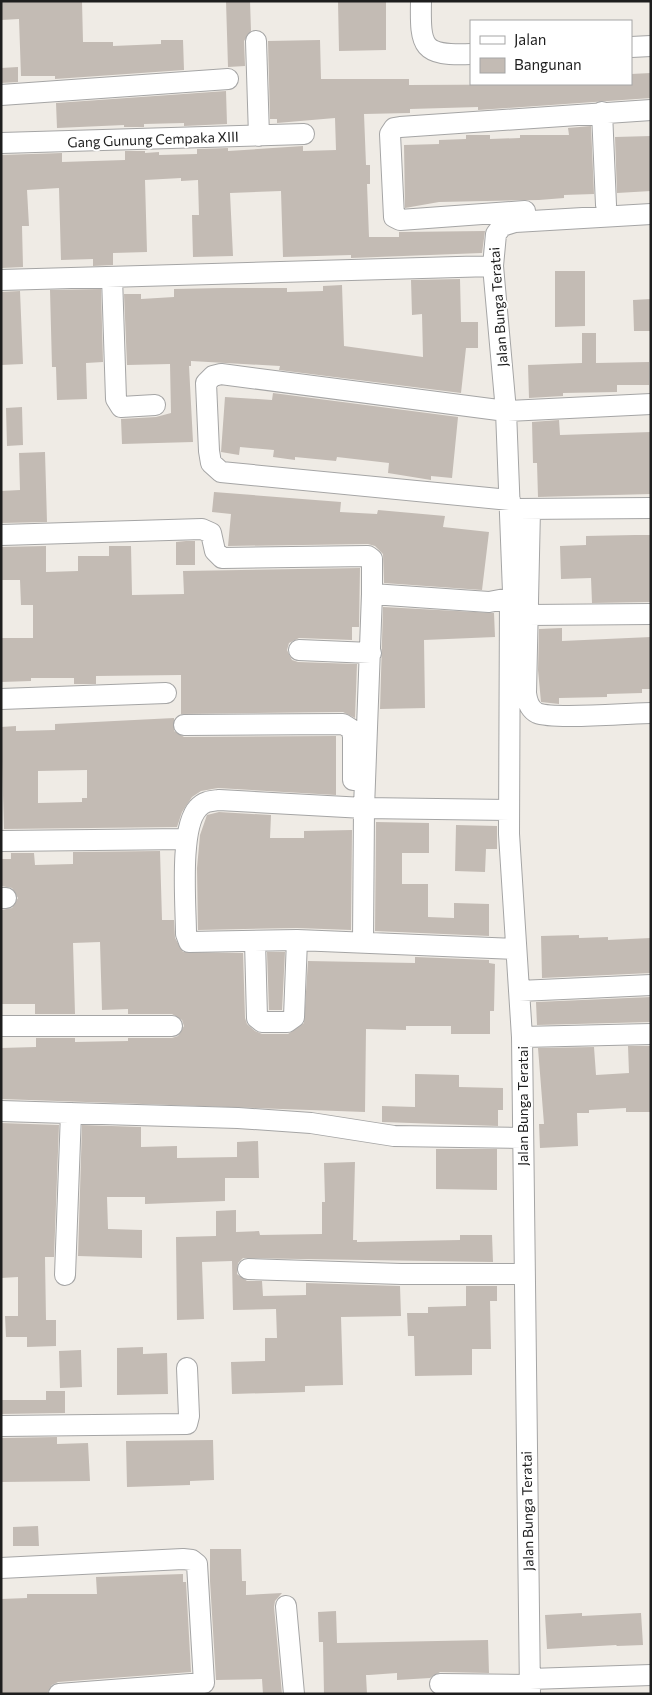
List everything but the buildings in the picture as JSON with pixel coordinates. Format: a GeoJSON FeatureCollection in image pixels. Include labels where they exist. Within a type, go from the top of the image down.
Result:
{"type":"FeatureCollection","features":[{"type":"Feature","properties":{"kind":"street"},"geometry":{"type":"LineString","coordinates":[[421,1],[420,26],[428,48],[436,54],[470,54]]}},
{"type":"Feature","properties":{"kind":"street"},"geometry":{"type":"LineString","coordinates":[[256,41],[259,136]]}},
{"type":"Feature","properties":{"kind":"street"},"geometry":{"type":"LineString","coordinates":[[632,47],[651,46]]}},
{"type":"Feature","properties":{"kind":"street"},"geometry":{"type":"LineString","coordinates":[[1,95],[228,79]]}},
{"type":"Feature","properties":{"kind":"street"},"geometry":{"type":"LineString","coordinates":[[651,110],[394,128],[390,134],[392,208],[394,217],[400,220],[651,202]]}},
{"type":"Feature","properties":{"kind":"street"},"geometry":{"type":"LineString","coordinates":[[602,112],[606,204]]}},
{"type":"Feature","properties":{"kind":"street","name":"Gang Gunung Cempaka XIII"},"geometry":{"type":"LineString","coordinates":[[1,143],[304,134]]}},
{"type":"Feature","properties":{"kind":"street","name":"Jalan Bunga Teratai"},"geometry":{"type":"LineString","coordinates":[[651,214],[507,223],[496,234],[493,266],[506,411],[528,615],[526,693],[530,708],[536,712],[554,715],[651,712]]}},
{"type":"Feature","properties":{"kind":"street"},"geometry":{"type":"LineString","coordinates":[[1,280],[493,266]]}},
{"type":"Feature","properties":{"kind":"street"},"geometry":{"type":"LineString","coordinates":[[112,277],[116,399],[120,407],[155,406]]}},
{"type":"Feature","properties":{"kind":"street"},"geometry":{"type":"LineString","coordinates":[[651,404],[506,411],[221,374],[213,376],[206,383],[211,463],[221,472],[517,506],[651,508]]}},
{"type":"Feature","properties":{"kind":"street","name":"Jalan Bunga Teratai"},"geometry":{"type":"LineString","coordinates":[[517,506],[513,592],[510,598],[509,810],[522,1037],[530,1686]]}},
{"type":"Feature","properties":{"kind":"street"},"geometry":{"type":"LineString","coordinates":[[1,535],[202,529],[211,533],[215,551],[222,558],[368,556],[372,559],[372,653],[358,808]]}},
{"type":"Feature","properties":{"kind":"street"},"geometry":{"type":"LineString","coordinates":[[372,594],[488,602],[510,598]]}},
{"type":"Feature","properties":{"kind":"street"},"geometry":{"type":"LineString","coordinates":[[528,615],[651,614]]}},
{"type":"Feature","properties":{"kind":"street"},"geometry":{"type":"LineString","coordinates":[[299,650],[372,653]]}},
{"type":"Feature","properties":{"kind":"street"},"geometry":{"type":"LineString","coordinates":[[1,698],[166,693]]}},
{"type":"Feature","properties":{"kind":"street"},"geometry":{"type":"LineString","coordinates":[[184,725],[343,724],[351,729],[358,808],[363,942]]}},
{"type":"Feature","properties":{"kind":"street"},"geometry":{"type":"LineString","coordinates":[[509,810],[358,808],[211,801],[196,809],[186,839],[186,938],[190,942],[297,940],[516,949]]}},
{"type":"Feature","properties":{"kind":"street"},"geometry":{"type":"LineString","coordinates":[[1,841],[186,839]]}},
{"type":"Feature","properties":{"kind":"street"},"geometry":{"type":"LineString","coordinates":[[255,941],[257,1018],[262,1022],[287,1022],[294,1017],[297,940]]}},
{"type":"Feature","properties":{"kind":"street"},"geometry":{"type":"LineString","coordinates":[[519,991],[651,985]]}},
{"type":"Feature","properties":{"kind":"street"},"geometry":{"type":"LineString","coordinates":[[1,1026],[172,1026]]}},
{"type":"Feature","properties":{"kind":"street"},"geometry":{"type":"LineString","coordinates":[[522,1037],[651,1034]]}},
{"type":"Feature","properties":{"kind":"street"},"geometry":{"type":"LineString","coordinates":[[1,1111],[247,1119],[311,1123],[394,1136],[522,1138]]}},
{"type":"Feature","properties":{"kind":"street"},"geometry":{"type":"LineString","coordinates":[[65,1275],[71,1113]]}},
{"type":"Feature","properties":{"kind":"street"},"geometry":{"type":"LineString","coordinates":[[248,1269],[401,1274],[524,1274]]}},
{"type":"Feature","properties":{"kind":"street"},"geometry":{"type":"LineString","coordinates":[[1,1426],[187,1424],[189,1416],[187,1368]]}},
{"type":"Feature","properties":{"kind":"street"},"geometry":{"type":"LineString","coordinates":[[1,1568],[192,1560],[196,1564],[198,1571],[204,1688],[59,1694]]}},
{"type":"Feature","properties":{"kind":"street"},"geometry":{"type":"LineString","coordinates":[[286,1606],[294,1694]]}},
{"type":"Feature","properties":{"kind":"street"},"geometry":{"type":"LineString","coordinates":[[440,1684],[530,1686],[651,1675]]}}]}
